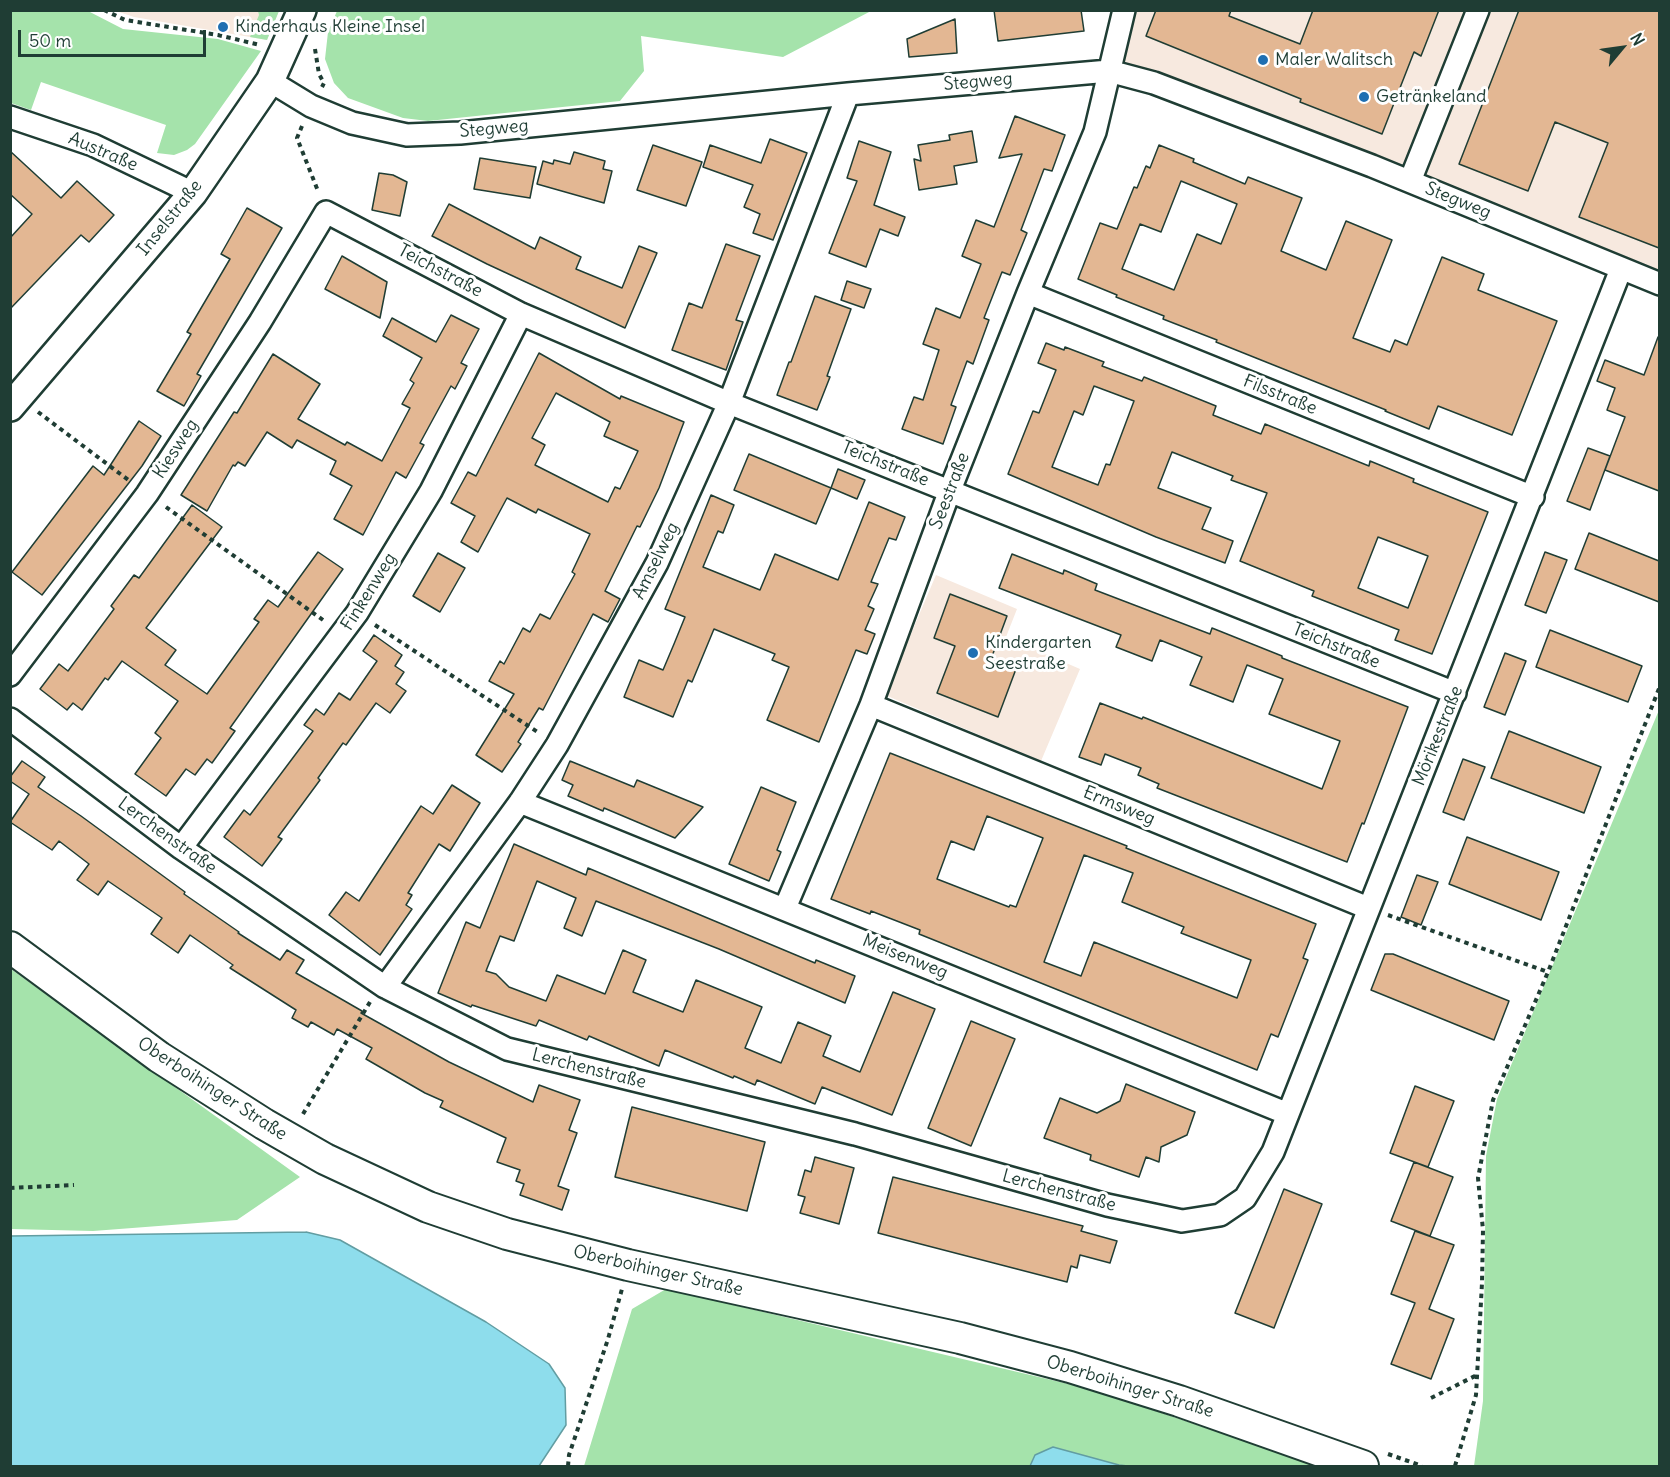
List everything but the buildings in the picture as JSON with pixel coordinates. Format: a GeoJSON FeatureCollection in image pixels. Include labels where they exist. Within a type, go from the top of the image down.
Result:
{"type":"FeatureCollection","features":[{"type":"Feature","properties":{"kind":"main road","name":"Oberboihinger Straße"},"geometry":{"type":"LineString","coordinates":[[10,947],[159,1058],[264,1124],[325,1159],[428,1207],[507,1234],[628,1265],[960,1338],[1070,1367],[1371,1459]]}},
{"type":"Feature","properties":{"kind":"street","name":"Inselstraße"},"geometry":{"type":"LineString","coordinates":[[13,403],[193,193],[270,81],[302,10]]}},
{"type":"Feature","properties":{"kind":"street","name":"Seestraße"},"geometry":{"type":"LineString","coordinates":[[785,908],[871,705],[950,490],[1095,132],[1124,10]]}},
{"type":"Feature","properties":{"kind":"street"},"geometry":{"type":"LineString","coordinates":[[1410,181],[1478,10]]}},
{"type":"Feature","properties":{"kind":"street","name":"Stegweg"},"geometry":{"type":"LineString","coordinates":[[270,81],[311,106],[352,123],[407,135],[460,133],[848,94],[1109,71],[1154,83],[1410,181],[1659,284]]}},
{"type":"Feature","properties":{"kind":"street","name":"Amselweg"},"geometry":{"type":"LineString","coordinates":[[383,985],[520,802],[557,745],[657,563],[729,402],[848,94]]}},
{"type":"Feature","properties":{"kind":"street","name":"Austraße"},"geometry":{"type":"LineString","coordinates":[[10,117],[93,146],[193,193]]}},
{"type":"Feature","properties":{"kind":"street","name":"Teichstraße"},"geometry":{"type":"LineString","coordinates":[[326,212],[521,314],[729,402],[1455,693]]}},
{"type":"Feature","properties":{"kind":"street","name":"Kiesweg"},"geometry":{"type":"LineString","coordinates":[[10,675],[147,494],[260,322],[326,212]]}},
{"type":"Feature","properties":{"kind":"street","name":"Mörikestraße"},"geometry":{"type":"LineString","coordinates":[[1245,1198],[1273,1152],[1621,269]]}},
{"type":"Feature","properties":{"kind":"street","name":"Filsstraße"},"geometry":{"type":"LineString","coordinates":[[1028,293],[1533,497]]}},
{"type":"Feature","properties":{"kind":"street","name":"Finkenweg"},"geometry":{"type":"LineString","coordinates":[[181,848],[357,613],[431,491],[521,314]]}},
{"type":"Feature","properties":{"kind":"street","name":"Ermsweg"},"geometry":{"type":"LineString","coordinates":[[871,705],[1368,908]]}},
{"type":"Feature","properties":{"kind":"street","name":"Lerchenstraße"},"geometry":{"type":"LineString","coordinates":[[10,718],[181,848],[383,985],[507,1049],[855,1134],[1107,1205],[1182,1221],[1221,1215],[1245,1198]]}},
{"type":"Feature","properties":{"kind":"street","name":"Meisenweg"},"geometry":{"type":"LineString","coordinates":[[520,802],[1288,1114]]}},
{"type":"Feature","properties":{"kind":"path"},"geometry":{"type":"LineString","coordinates":[[104,10],[125,20],[218,35],[267,47],[283,54]]}},
{"type":"Feature","properties":{"kind":"path"},"geometry":{"type":"LineString","coordinates":[[311,106],[297,138],[326,212]]}},
{"type":"Feature","properties":{"kind":"path"},"geometry":{"type":"LineString","coordinates":[[13,403],[147,494],[342,634]]}},
{"type":"Feature","properties":{"kind":"path"},"geometry":{"type":"LineString","coordinates":[[357,613],[557,745]]}},
{"type":"Feature","properties":{"kind":"path"},"geometry":{"type":"LineString","coordinates":[[1455,1467],[1476,1395],[1483,1230],[1478,1178],[1493,1100],[1548,972],[1659,686]]}},
{"type":"Feature","properties":{"kind":"path"},"geometry":{"type":"LineString","coordinates":[[1368,908],[1548,972]]}},
{"type":"Feature","properties":{"kind":"path"},"geometry":{"type":"LineString","coordinates":[[306,1108],[383,985]]}},
{"type":"Feature","properties":{"kind":"path"},"geometry":{"type":"LineString","coordinates":[[10,1188],[74,1185]]}},
{"type":"Feature","properties":{"kind":"path"},"geometry":{"type":"LineString","coordinates":[[568,1467],[569,1455],[608,1339],[628,1265]]}},
{"type":"Feature","properties":{"kind":"path"},"geometry":{"type":"LineString","coordinates":[[1431,1398],[1477,1375]]}},
{"type":"Feature","properties":{"kind":"path"},"geometry":{"type":"LineString","coordinates":[[1371,1459],[1422,1467]]}},
{"type":"Feature","properties":{"kind":"shaded area","name":"Kinderhaus Kleine Insel"},"geometry":{"type":"Polygon","coordinates":[[[116,11],[279,11],[267,40],[134,17],[116,11]]]}},
{"type":"Feature","properties":{"kind":"shaded area"},"geometry":{"type":"Polygon","coordinates":[[[1132,11],[1659,11],[1659,279],[1112,64],[1132,11]]]}},
{"type":"Feature","properties":{"kind":"shaded area","name":"Kindergarten Seestraße"},"geometry":{"type":"Polygon","coordinates":[[[936,575],[1017,609],[1006,637],[1080,669],[1041,761],[885,695],[936,575]]]}},
{"type":"Feature","properties":{"kind":"green space"},"geometry":{"type":"Polygon","coordinates":[[[337,10],[871,11],[783,57],[641,36],[644,71],[620,101],[428,121],[403,118],[348,98],[334,83],[325,59],[328,32],[337,10]]]}},
{"type":"Feature","properties":{"kind":"green space"},"geometry":{"type":"Polygon","coordinates":[[[10,11],[88,11],[123,29],[218,39],[261,51],[195,144],[174,155],[157,153],[166,125],[41,82],[31,110],[11,103],[10,11]]]}},
{"type":"Feature","properties":{"kind":"green space"},"geometry":{"type":"Polygon","coordinates":[[[258,11],[279,11],[267,40],[250,37],[259,15],[258,11]]]}},
{"type":"Feature","properties":{"kind":"green space"},"geometry":{"type":"Polygon","coordinates":[[[1659,710],[1659,1466],[1474,1466],[1483,1401],[1486,1156],[1497,1099],[1659,710]]]}},
{"type":"Feature","properties":{"kind":"green space"},"geometry":{"type":"Polygon","coordinates":[[[11,969],[300,1177],[237,1220],[93,1231],[11,1229],[11,969]]]}},
{"type":"Feature","properties":{"kind":"green space"},"geometry":{"type":"Polygon","coordinates":[[[666,1289],[1094,1390],[1318,1466],[1128,1466],[1035,1455],[1030,1466],[584,1466],[632,1309],[666,1289]]]}},
{"type":"Feature","properties":{"kind":"water"},"geometry":{"type":"Polygon","coordinates":[[[306,1232],[340,1240],[486,1322],[549,1364],[565,1388],[566,1425],[539,1466],[11,1466],[11,1236],[306,1232]]]}},
{"type":"Feature","properties":{"kind":"water"},"geometry":{"type":"Polygon","coordinates":[[[1053,1447],[1128,1466],[1030,1466],[1035,1455],[1053,1447]]]}},
{"type":"Feature","properties":{"kind":"place","name":"Kinderhaus Kleine Insel"},"geometry":{"type":"Point","coordinates":[223,27]}},
{"type":"Feature","properties":{"kind":"place","name":"Maler Walitsch"},"geometry":{"type":"Point","coordinates":[1263,60]}},
{"type":"Feature","properties":{"kind":"place","name":"Getränkeland"},"geometry":{"type":"Point","coordinates":[1364,97]}},
{"type":"Feature","properties":{"kind":"place","name":"Kindergarten Seestraße"},"geometry":{"type":"Point","coordinates":[973,653]}}]}
